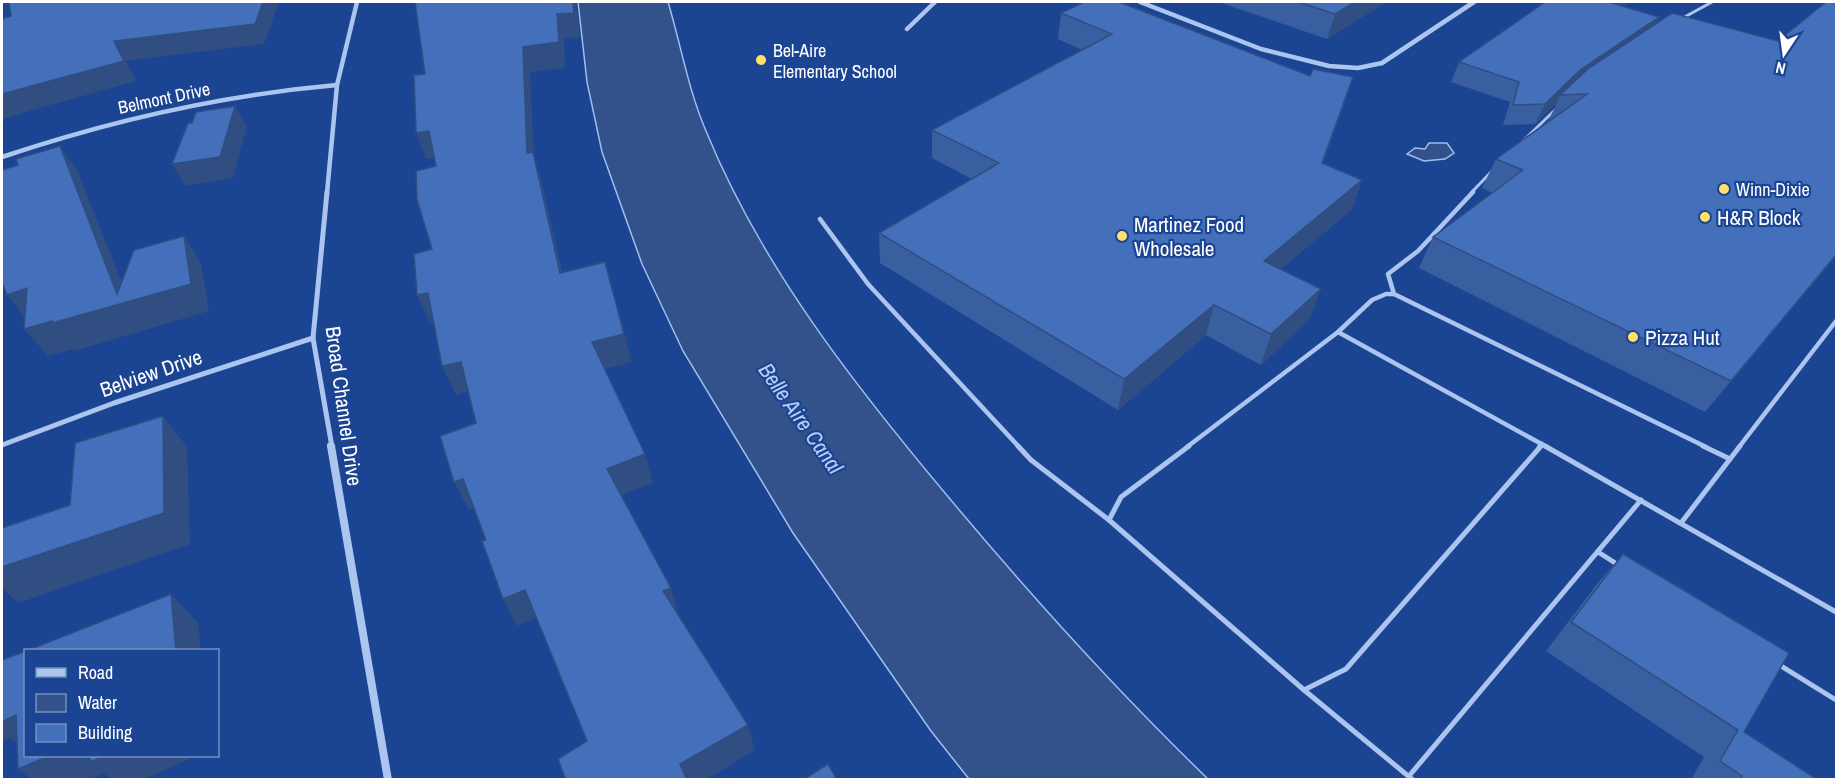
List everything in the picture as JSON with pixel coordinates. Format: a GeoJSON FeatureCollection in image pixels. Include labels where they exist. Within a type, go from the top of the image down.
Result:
{"type":"FeatureCollection","features":[{"type":"Feature","properties":{"kind":"street","name":"Broad Channel Drive"},"geometry":{"type":"LineString","coordinates":[[357,2],[337,85],[314,338],[388,780]]}},
{"type":"Feature","properties":{"kind":"street"},"geometry":{"type":"LineString","coordinates":[[907,29],[935,2]]}},
{"type":"Feature","properties":{"kind":"street"},"geometry":{"type":"LineString","coordinates":[[1140,2],[1292,57],[1339,68],[1365,68],[1382,63],[1474,2]]}},
{"type":"Feature","properties":{"kind":"street","name":"Belmont Drive"},"geometry":{"type":"LineString","coordinates":[[2,157],[96,127],[165,111],[238,96],[337,85]]}},
{"type":"Feature","properties":{"kind":"street","name":"Belview Drive"},"geometry":{"type":"LineString","coordinates":[[2,445],[114,403],[314,338]]}},
{"type":"Feature","properties":{"kind":"lane"},"geometry":{"type":"LineString","coordinates":[[1679,20],[1712,2]]}},
{"type":"Feature","properties":{"kind":"lane"},"geometry":{"type":"LineString","coordinates":[[1516,147],[1556,109]]}},
{"type":"Feature","properties":{"kind":"lane"},"geometry":{"type":"LineString","coordinates":[[1394,294],[1388,274],[1418,251],[1493,171]]}},
{"type":"Feature","properties":{"kind":"lane"},"geometry":{"type":"LineString","coordinates":[[820,219],[868,284],[1031,460],[1109,520],[1304,690],[1411,778],[1641,500]]}},
{"type":"Feature","properties":{"kind":"lane"},"geometry":{"type":"LineString","coordinates":[[1109,520],[1121,497],[1338,332],[1372,300],[1386,294],[1394,294],[1730,459]]}},
{"type":"Feature","properties":{"kind":"lane"},"geometry":{"type":"LineString","coordinates":[[1681,522],[1836,321]]}},
{"type":"Feature","properties":{"kind":"lane"},"geometry":{"type":"LineString","coordinates":[[1338,332],[1681,522],[1836,612]]}},
{"type":"Feature","properties":{"kind":"lane"},"geometry":{"type":"LineString","coordinates":[[1304,690],[1346,669],[1542,444]]}},
{"type":"Feature","properties":{"kind":"lane"},"geometry":{"type":"LineString","coordinates":[[1598,552],[1628,571]]}},
{"type":"Feature","properties":{"kind":"lane"},"geometry":{"type":"LineString","coordinates":[[1767,657],[1836,700]]}},
{"type":"Feature","properties":{"kind":"water","name":"Belle Aire Canal"},"geometry":{"type":"Polygon","coordinates":[[[578,2],[668,2],[694,99],[729,182],[783,278],[814,324],[880,414],[1012,572],[1108,678],[1208,779],[969,779],[931,731],[793,533],[683,351],[642,264],[602,152],[587,82],[578,2]]]}},
{"type":"Feature","properties":{"kind":"water"},"geometry":{"type":"Polygon","coordinates":[[[1429,143],[1447,143],[1454,153],[1445,159],[1424,161],[1407,154],[1415,148],[1425,149],[1429,143]]]}},
{"type":"Feature","properties":{"kind":"building"},"geometry":{"type":"Polygon","coordinates":[[[9,2],[263,2],[255,24],[114,41],[124,61],[2,94],[2,19],[11,16],[9,2]]]}},
{"type":"Feature","properties":{"kind":"building"},"geometry":{"type":"Polygon","coordinates":[[[415,2],[573,2],[574,13],[557,14],[559,42],[523,47],[527,153],[533,152],[560,273],[605,262],[624,334],[592,342],[645,454],[607,469],[671,588],[663,591],[748,725],[680,764],[687,780],[566,780],[558,759],[587,741],[525,590],[503,599],[482,541],[486,540],[463,479],[454,482],[440,436],[476,423],[461,362],[442,366],[428,293],[417,295],[414,254],[432,249],[417,200],[416,171],[436,166],[429,131],[416,133],[414,75],[425,74],[415,2]]]}},
{"type":"Feature","properties":{"kind":"building","name":"Martinez Food Wholesale"},"geometry":{"type":"Polygon","coordinates":[[[1084,2],[1119,2],[1310,76],[1313,69],[1353,77],[1322,163],[1362,180],[1264,261],[1321,289],[1271,334],[1214,305],[1124,379],[879,233],[999,163],[932,130],[1112,34],[1061,13],[1084,2]]]}},
{"type":"Feature","properties":{"kind":"building"},"geometry":{"type":"Polygon","coordinates":[[[1298,2],[1355,2],[1335,14],[1298,2]]]}},
{"type":"Feature","properties":{"kind":"building"},"geometry":{"type":"Polygon","coordinates":[[[1545,2],[1614,2],[1612,3],[1659,17],[1580,70],[1545,104],[1513,105],[1519,82],[1459,62],[1545,2]]]}},
{"type":"Feature","properties":{"kind":"building"},"geometry":{"type":"Polygon","coordinates":[[[1826,2],[1836,2],[1836,255],[1731,381],[1433,237],[1523,170],[1496,159],[1587,94],[1560,95],[1589,68],[1672,13],[1778,41],[1826,2]]]}},
{"type":"Feature","properties":{"kind":"building"},"geometry":{"type":"Polygon","coordinates":[[[235,106],[220,157],[172,164],[188,123],[192,123],[196,112],[235,106]]]}},
{"type":"Feature","properties":{"kind":"building"},"geometry":{"type":"Polygon","coordinates":[[[60,146],[117,294],[134,250],[184,236],[191,284],[24,329],[27,288],[7,295],[2,283],[2,170],[18,165],[16,159],[60,146]]]}},
{"type":"Feature","properties":{"kind":"building"},"geometry":{"type":"Polygon","coordinates":[[[163,416],[164,513],[2,567],[2,528],[70,505],[75,443],[163,416]]]}},
{"type":"Feature","properties":{"kind":"building"},"geometry":{"type":"Polygon","coordinates":[[[1623,554],[1789,653],[1744,732],[1818,780],[1740,780],[1742,776],[1720,761],[1738,730],[1571,622],[1623,554]]]}},
{"type":"Feature","properties":{"kind":"building"},"geometry":{"type":"Polygon","coordinates":[[[171,594],[176,649],[31,649],[171,594]]]}},
{"type":"Feature","properties":{"kind":"building"},"geometry":{"type":"Polygon","coordinates":[[[24,652],[24,757],[47,757],[18,769],[16,715],[2,722],[2,660],[24,652]]]}},
{"type":"Feature","properties":{"kind":"building"},"geometry":{"type":"Polygon","coordinates":[[[90,757],[102,757],[90,762],[90,757]]]}},
{"type":"Feature","properties":{"kind":"building"},"geometry":{"type":"Polygon","coordinates":[[[828,764],[837,780],[803,780],[828,764]]]}},
{"type":"Feature","properties":{"kind":"place","name":"Bel-Aire Elementary School"},"geometry":{"type":"Point","coordinates":[761,60]}},
{"type":"Feature","properties":{"kind":"place","name":"Winn-Dixie"},"geometry":{"type":"Point","coordinates":[1724,189]}},
{"type":"Feature","properties":{"kind":"place","name":"H&R Block"},"geometry":{"type":"Point","coordinates":[1705,217]}},
{"type":"Feature","properties":{"kind":"place","name":"Martinez Food Wholesale"},"geometry":{"type":"Point","coordinates":[1122,236]}},
{"type":"Feature","properties":{"kind":"place","name":"Pizza Hut"},"geometry":{"type":"Point","coordinates":[1633,337]}}]}
